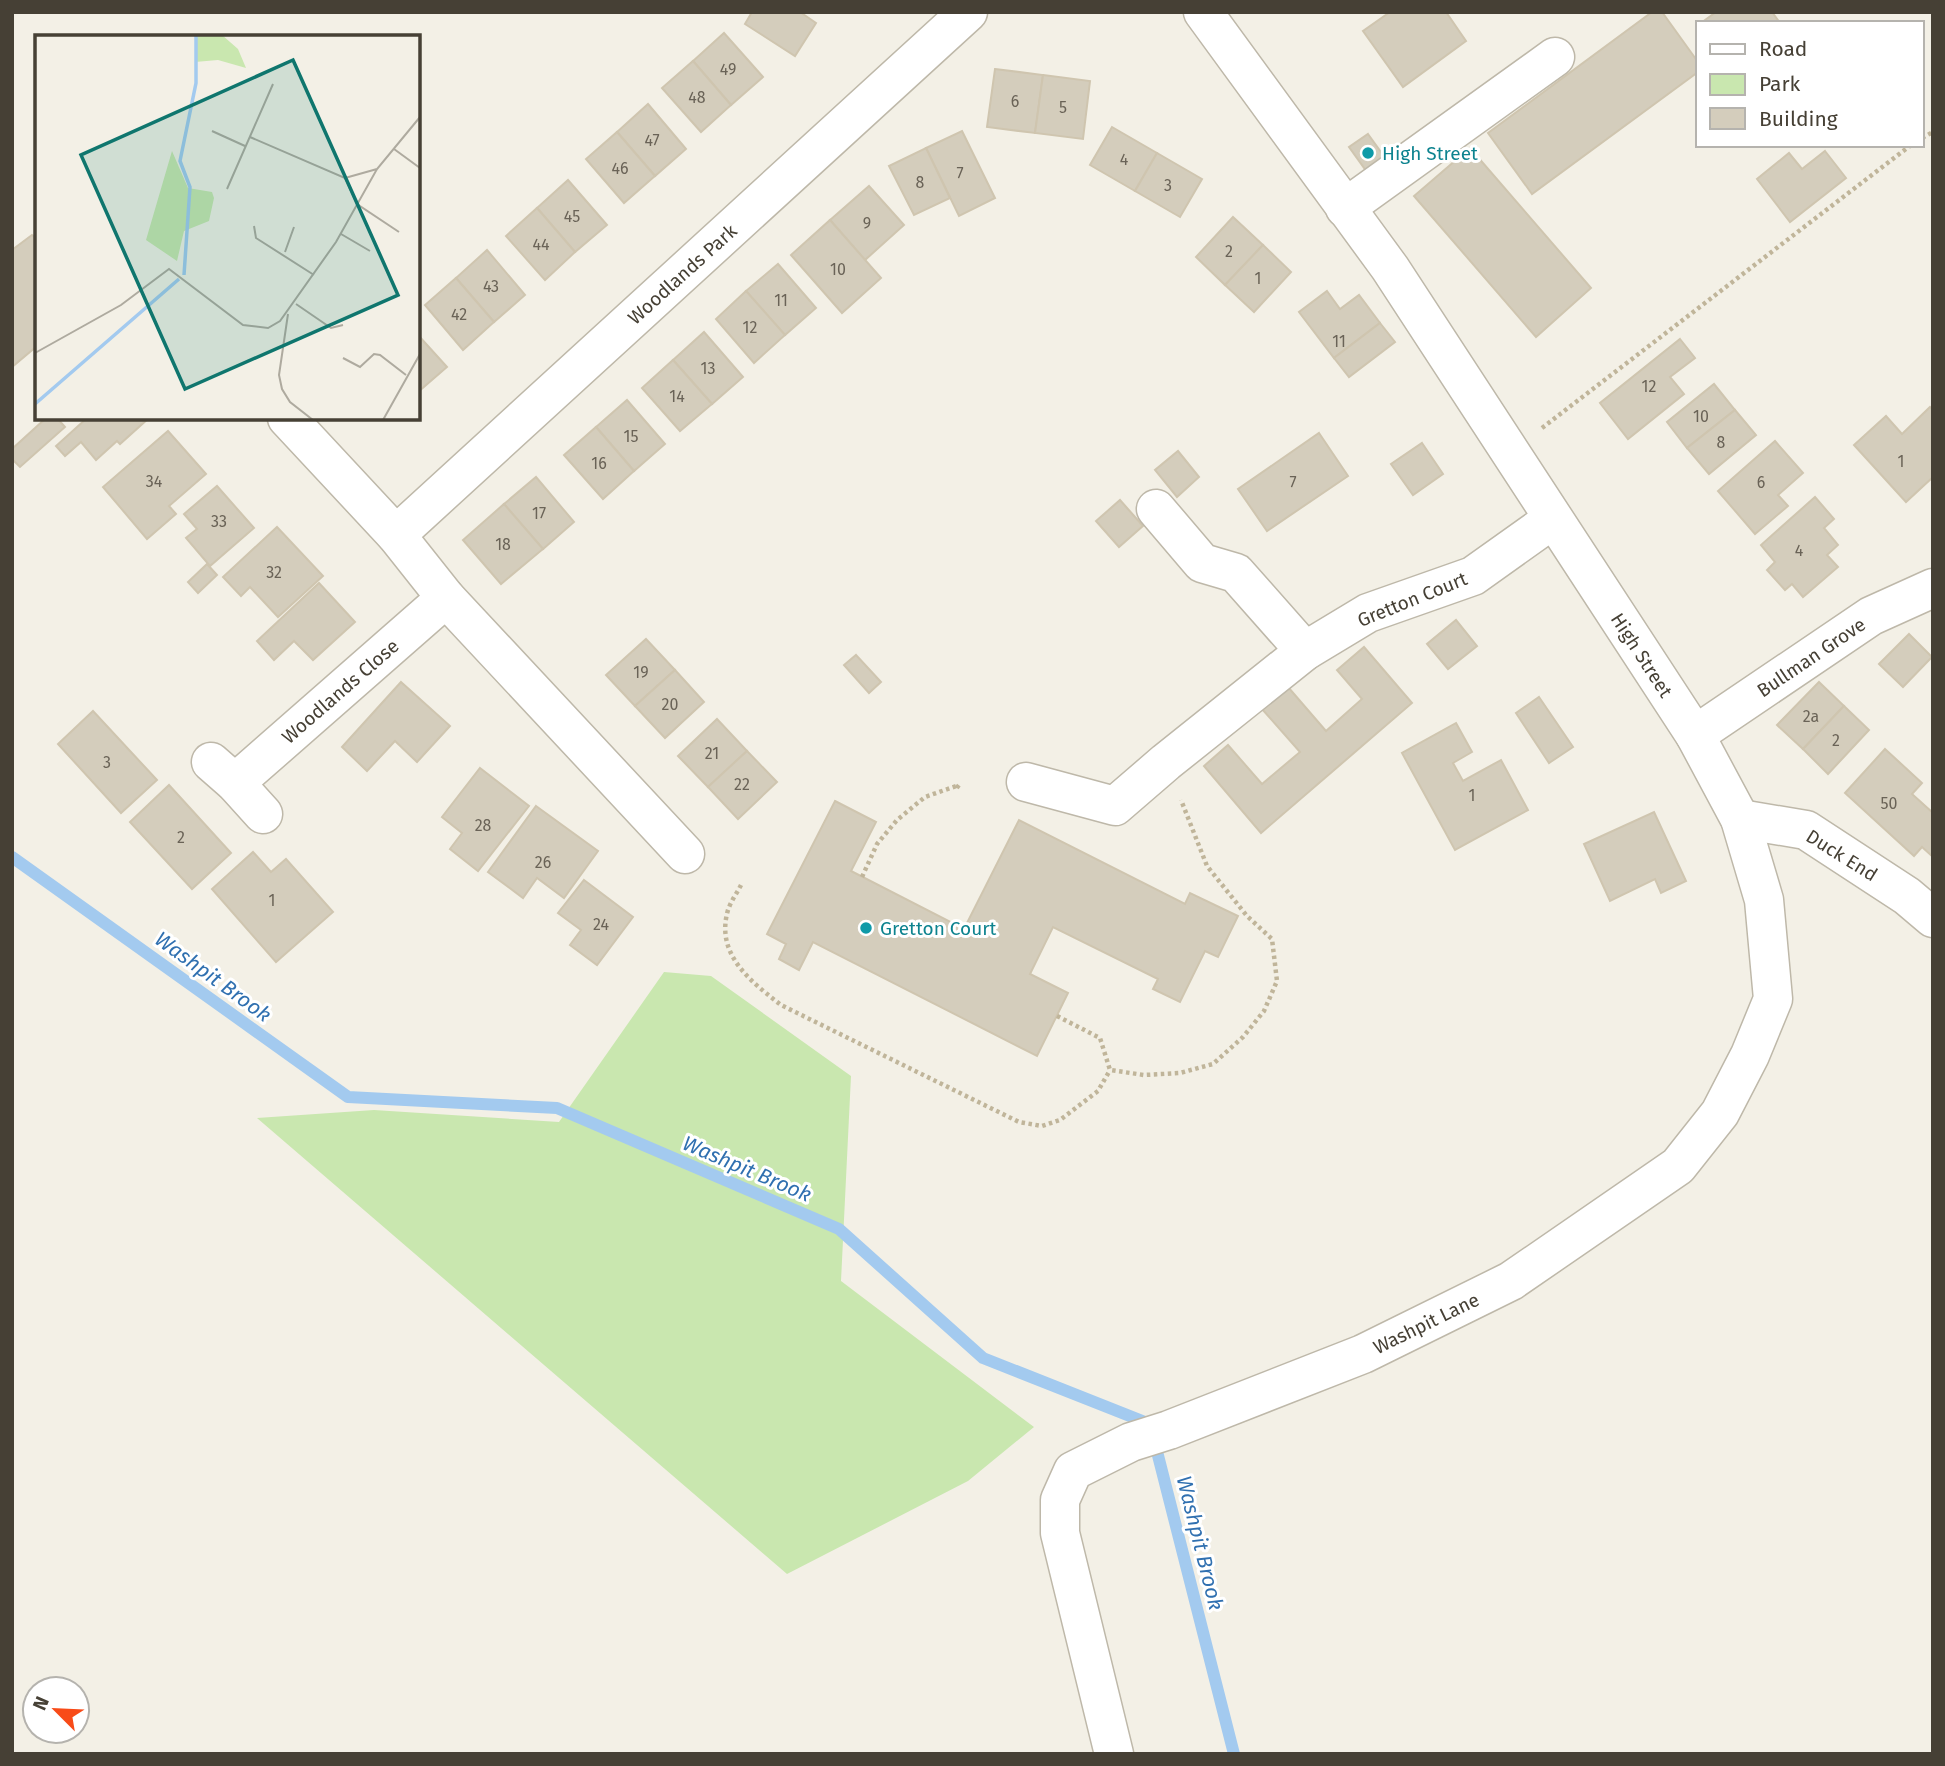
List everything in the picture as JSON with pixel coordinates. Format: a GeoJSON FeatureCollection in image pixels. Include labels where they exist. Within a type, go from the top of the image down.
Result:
{"type":"FeatureCollection","features":[{"type":"Feature","properties":{"kind":"street","name":"Woodlands Park"},"geometry":{"type":"LineString","coordinates":[[396,535],[968,12]]}},
{"type":"Feature","properties":{"kind":"street","name":"High Street"},"geometry":{"type":"LineString","coordinates":[[1203,12],[1390,268],[1695,735],[1740,819]]}},
{"type":"Feature","properties":{"kind":"street"},"geometry":{"type":"LineString","coordinates":[[1345,208],[1555,57]]}},
{"type":"Feature","properties":{"kind":"street"},"geometry":{"type":"LineString","coordinates":[[289,420],[396,535],[446,598],[685,854]]}},
{"type":"Feature","properties":{"kind":"street"},"geometry":{"type":"LineString","coordinates":[[1156,509],[1202,563],[1236,573],[1305,651]]}},
{"type":"Feature","properties":{"kind":"street","name":"Gretton Court"},"geometry":{"type":"LineString","coordinates":[[1026,782],[1115,806],[1305,651],[1368,613],[1473,576],[1553,519]]}},
{"type":"Feature","properties":{"kind":"street","name":"Bullman Grove"},"geometry":{"type":"LineString","coordinates":[[1695,735],[1871,616],[1933,588]]}},
{"type":"Feature","properties":{"kind":"street","name":"Woodlands Close"},"geometry":{"type":"LineString","coordinates":[[262,814],[223,772],[446,598]]}},
{"type":"Feature","properties":{"kind":"street","name":"Duck End"},"geometry":{"type":"LineString","coordinates":[[1740,819],[1806,830],[1907,896],[1933,918]]}},
{"type":"Feature","properties":{"kind":"street","name":"Washpit Lane"},"geometry":{"type":"LineString","coordinates":[[1114,1754],[1060,1533],[1060,1500],[1073,1471],[1131,1442],[1169,1430],[1363,1354],[1511,1281],[1678,1166],[1720,1113],[1751,1055],[1773,999],[1764,900],[1740,819]]}},
{"type":"Feature","properties":{"kind":"path"},"geometry":{"type":"LineString","coordinates":[[1510,453],[1908,147]]}},
{"type":"Feature","properties":{"kind":"path"},"geometry":{"type":"LineString","coordinates":[[1110,1070],[1144,1074],[1180,1073],[1213,1064],[1243,1037],[1264,1011],[1277,981],[1272,939],[1247,916],[1207,866],[1166,762]]}},
{"type":"Feature","properties":{"kind":"path"},"geometry":{"type":"LineString","coordinates":[[862,877],[877,844],[897,820],[925,797],[959,785],[956,789]]}},
{"type":"Feature","properties":{"kind":"path"},"geometry":{"type":"LineString","coordinates":[[741,885],[728,910],[726,938],[733,960],[753,984],[781,1005],[1019,1122],[1042,1126],[1060,1120],[1098,1091],[1110,1070],[1100,1038],[1057,1016]]}},
{"type":"Feature","properties":{"kind":"green space"},"geometry":{"type":"Polygon","coordinates":[[[664,972],[711,976],[851,1076],[841,1281],[1034,1427],[968,1481],[787,1574],[257,1118],[374,1110],[559,1122],[664,972]]]}},
{"type":"Feature","properties":{"kind":"building"},"geometry":{"type":"Polygon","coordinates":[[[752,12],[800,12],[816,23],[795,56],[745,24],[752,12]]]}},
{"type":"Feature","properties":{"kind":"building"},"geometry":{"type":"Polygon","coordinates":[[[1390,12],[1446,12],[1466,41],[1403,87],[1363,31],[1390,12]]]}},
{"type":"Feature","properties":{"kind":"building"},"geometry":{"type":"Polygon","coordinates":[[[1652,12],[1662,12],[1696,59],[1696,73],[1532,194],[1488,133],[1652,12]]]}},
{"type":"Feature","properties":{"kind":"building"},"geometry":{"type":"Polygon","coordinates":[[[1716,12],[1772,12],[1779,21],[1704,21],[1716,12]]]}},
{"type":"Feature","properties":{"kind":"building"},"geometry":{"type":"Polygon","coordinates":[[[724,33],[763,77],[731,105],[693,61],[724,33]]]}},
{"type":"Feature","properties":{"kind":"building"},"geometry":{"type":"Polygon","coordinates":[[[693,61],[731,105],[701,132],[662,88],[693,61]]]}},
{"type":"Feature","properties":{"kind":"building"},"geometry":{"type":"Polygon","coordinates":[[[995,69],[1043,75],[1035,133],[987,127],[995,69]]]}},
{"type":"Feature","properties":{"kind":"building"},"geometry":{"type":"Polygon","coordinates":[[[1043,75],[1090,81],[1083,139],[1035,133],[1043,75]]]}},
{"type":"Feature","properties":{"kind":"building"},"geometry":{"type":"Polygon","coordinates":[[[648,104],[686,149],[655,176],[617,132],[648,104]]]}},
{"type":"Feature","properties":{"kind":"building"},"geometry":{"type":"Polygon","coordinates":[[[1112,127],[1157,153],[1135,191],[1090,165],[1112,127]]]}},
{"type":"Feature","properties":{"kind":"building"},"geometry":{"type":"Polygon","coordinates":[[[962,131],[995,198],[959,216],[926,148],[962,131]]]}},
{"type":"Feature","properties":{"kind":"building"},"geometry":{"type":"Polygon","coordinates":[[[617,132],[655,176],[624,203],[586,159],[617,132]]]}},
{"type":"Feature","properties":{"kind":"building","name":"High Street"},"geometry":{"type":"Polygon","coordinates":[[[1368,134],[1386,159],[1367,172],[1349,147],[1368,134]]]}},
{"type":"Feature","properties":{"kind":"building"},"geometry":{"type":"Polygon","coordinates":[[[926,148],[950,198],[914,215],[889,166],[926,148]]]}},
{"type":"Feature","properties":{"kind":"building"},"geometry":{"type":"Polygon","coordinates":[[[1470,148],[1591,288],[1536,337],[1414,196],[1470,148]]]}},
{"type":"Feature","properties":{"kind":"building"},"geometry":{"type":"Polygon","coordinates":[[[1825,151],[1846,178],[1790,222],[1757,179],[1789,153],[1802,169],[1825,151]]]}},
{"type":"Feature","properties":{"kind":"building"},"geometry":{"type":"Polygon","coordinates":[[[1157,153],[1202,179],[1180,217],[1135,191],[1157,153]]]}},
{"type":"Feature","properties":{"kind":"building"},"geometry":{"type":"Polygon","coordinates":[[[568,180],[607,225],[575,252],[537,208],[568,180]]]}},
{"type":"Feature","properties":{"kind":"building"},"geometry":{"type":"Polygon","coordinates":[[[869,186],[904,225],[865,260],[830,220],[869,186]]]}},
{"type":"Feature","properties":{"kind":"building"},"geometry":{"type":"Polygon","coordinates":[[[537,208],[575,252],[545,280],[506,236],[537,208]]]}},
{"type":"Feature","properties":{"kind":"building"},"geometry":{"type":"Polygon","coordinates":[[[1233,217],[1263,245],[1225,285],[1196,257],[1233,217]]]}},
{"type":"Feature","properties":{"kind":"building"},"geometry":{"type":"Polygon","coordinates":[[[830,220],[881,278],[842,313],[791,255],[830,220]]]}},
{"type":"Feature","properties":{"kind":"building"},"geometry":{"type":"Polygon","coordinates":[[[32,235],[35,237],[35,348],[12,367],[12,250],[32,235]]]}},
{"type":"Feature","properties":{"kind":"building"},"geometry":{"type":"Polygon","coordinates":[[[1263,245],[1291,272],[1254,312],[1225,285],[1263,245]]]}},
{"type":"Feature","properties":{"kind":"building"},"geometry":{"type":"Polygon","coordinates":[[[487,250],[525,295],[494,322],[456,278],[487,250]]]}},
{"type":"Feature","properties":{"kind":"building"},"geometry":{"type":"Polygon","coordinates":[[[778,264],[816,308],[785,335],[746,291],[778,264]]]}},
{"type":"Feature","properties":{"kind":"building"},"geometry":{"type":"Polygon","coordinates":[[[456,278],[494,322],[463,350],[425,305],[456,278]]]}},
{"type":"Feature","properties":{"kind":"building"},"geometry":{"type":"Polygon","coordinates":[[[746,291],[785,335],[754,363],[716,319],[746,291]]]}},
{"type":"Feature","properties":{"kind":"building"},"geometry":{"type":"Polygon","coordinates":[[[1327,291],[1340,309],[1359,295],[1380,323],[1334,358],[1299,312],[1327,291]]]}},
{"type":"Feature","properties":{"kind":"building"},"geometry":{"type":"Polygon","coordinates":[[[1380,323],[1395,342],[1349,377],[1334,358],[1380,323]]]}},
{"type":"Feature","properties":{"kind":"building"},"geometry":{"type":"Polygon","coordinates":[[[704,332],[743,377],[712,404],[673,360],[704,332]]]}},
{"type":"Feature","properties":{"kind":"building"},"geometry":{"type":"Polygon","coordinates":[[[420,337],[447,367],[420,390],[420,337]]]}},
{"type":"Feature","properties":{"kind":"building"},"geometry":{"type":"Polygon","coordinates":[[[1680,339],[1695,358],[1670,377],[1684,394],[1628,439],[1600,403],[1680,339]]]}},
{"type":"Feature","properties":{"kind":"building"},"geometry":{"type":"Polygon","coordinates":[[[673,360],[712,404],[680,431],[642,388],[673,360]]]}},
{"type":"Feature","properties":{"kind":"building"},"geometry":{"type":"Polygon","coordinates":[[[1714,384],[1735,410],[1687,448],[1667,422],[1714,384]]]}},
{"type":"Feature","properties":{"kind":"building"},"geometry":{"type":"Polygon","coordinates":[[[627,400],[665,444],[634,471],[596,427],[627,400]]]}},
{"type":"Feature","properties":{"kind":"building"},"geometry":{"type":"Polygon","coordinates":[[[1930,407],[1933,410],[1933,477],[1906,502],[1854,445],[1886,416],[1902,434],[1930,407]]]}},
{"type":"Feature","properties":{"kind":"building"},"geometry":{"type":"Polygon","coordinates":[[[1735,410],[1756,435],[1709,474],[1687,448],[1735,410]]]}},
{"type":"Feature","properties":{"kind":"building"},"geometry":{"type":"Polygon","coordinates":[[[44,420],[59,420],[65,427],[20,467],[12,459],[12,449],[44,420]]]}},
{"type":"Feature","properties":{"kind":"building"},"geometry":{"type":"Polygon","coordinates":[[[85,420],[147,420],[120,444],[117,441],[96,460],[81,442],[65,456],[56,446],[85,420]]]}},
{"type":"Feature","properties":{"kind":"building"},"geometry":{"type":"Polygon","coordinates":[[[596,427],[634,471],[603,499],[564,455],[596,427]]]}},
{"type":"Feature","properties":{"kind":"building"},"geometry":{"type":"Polygon","coordinates":[[[168,431],[206,474],[169,506],[176,514],[147,539],[103,487],[168,431]]]}},
{"type":"Feature","properties":{"kind":"building"},"geometry":{"type":"Polygon","coordinates":[[[1319,433],[1348,476],[1267,531],[1238,489],[1319,433]]]}},
{"type":"Feature","properties":{"kind":"building"},"geometry":{"type":"Polygon","coordinates":[[[1775,441],[1803,473],[1778,495],[1788,506],[1755,534],[1718,491],[1775,441]]]}},
{"type":"Feature","properties":{"kind":"building"},"geometry":{"type":"Polygon","coordinates":[[[1422,443],[1443,474],[1413,495],[1391,464],[1422,443]]]}},
{"type":"Feature","properties":{"kind":"building"},"geometry":{"type":"Polygon","coordinates":[[[1178,451],[1199,477],[1177,497],[1155,470],[1178,451]]]}},
{"type":"Feature","properties":{"kind":"building"},"geometry":{"type":"Polygon","coordinates":[[[536,477],[574,522],[543,549],[504,504],[536,477]]]}},
{"type":"Feature","properties":{"kind":"building"},"geometry":{"type":"Polygon","coordinates":[[[217,486],[254,528],[210,566],[186,538],[197,529],[184,514],[217,486]]]}},
{"type":"Feature","properties":{"kind":"building"},"geometry":{"type":"Polygon","coordinates":[[[1815,497],[1834,519],[1824,528],[1838,545],[1827,555],[1838,567],[1803,597],[1792,584],[1785,590],[1767,570],[1775,562],[1761,545],[1815,497]]]}},
{"type":"Feature","properties":{"kind":"building"},"geometry":{"type":"Polygon","coordinates":[[[1120,500],[1143,526],[1119,547],[1096,521],[1120,500]]]}},
{"type":"Feature","properties":{"kind":"building"},"geometry":{"type":"Polygon","coordinates":[[[504,504],[543,549],[501,584],[463,540],[504,504]]]}},
{"type":"Feature","properties":{"kind":"building"},"geometry":{"type":"Polygon","coordinates":[[[277,527],[323,576],[278,617],[250,587],[241,596],[223,577],[277,527]]]}},
{"type":"Feature","properties":{"kind":"building"},"geometry":{"type":"Polygon","coordinates":[[[207,564],[217,575],[198,593],[188,582],[207,564]]]}},
{"type":"Feature","properties":{"kind":"building"},"geometry":{"type":"Polygon","coordinates":[[[319,583],[355,622],[313,660],[294,641],[274,660],[257,641],[319,583]]]}},
{"type":"Feature","properties":{"kind":"building"},"geometry":{"type":"Polygon","coordinates":[[[1456,620],[1477,646],[1448,669],[1427,644],[1456,620]]]}},
{"type":"Feature","properties":{"kind":"building"},"geometry":{"type":"Polygon","coordinates":[[[1909,634],[1932,657],[1903,687],[1879,664],[1909,634]]]}},
{"type":"Feature","properties":{"kind":"building"},"geometry":{"type":"Polygon","coordinates":[[[646,639],[675,670],[635,706],[606,675],[646,639]]]}},
{"type":"Feature","properties":{"kind":"building"},"geometry":{"type":"Polygon","coordinates":[[[1364,647],[1412,703],[1261,833],[1204,766],[1228,745],[1262,784],[1300,752],[1262,709],[1288,687],[1326,731],[1362,699],[1337,670],[1364,647]]]}},
{"type":"Feature","properties":{"kind":"building"},"geometry":{"type":"Polygon","coordinates":[[[856,655],[881,682],[869,693],[844,665],[856,655]]]}},
{"type":"Feature","properties":{"kind":"building"},"geometry":{"type":"Polygon","coordinates":[[[675,670],[704,702],[665,738],[635,706],[675,670]]]}},
{"type":"Feature","properties":{"kind":"building"},"geometry":{"type":"Polygon","coordinates":[[[401,682],[450,726],[417,762],[395,741],[367,771],[342,747],[401,682]]]}},
{"type":"Feature","properties":{"kind":"building"},"geometry":{"type":"Polygon","coordinates":[[[1819,682],[1844,706],[1803,749],[1777,725],[1819,682]]]}},
{"type":"Feature","properties":{"kind":"building"},"geometry":{"type":"Polygon","coordinates":[[[1539,697],[1573,747],[1549,763],[1516,713],[1539,697]]]}},
{"type":"Feature","properties":{"kind":"building"},"geometry":{"type":"Polygon","coordinates":[[[1844,706],[1869,730],[1828,774],[1803,749],[1844,706]]]}},
{"type":"Feature","properties":{"kind":"building"},"geometry":{"type":"Polygon","coordinates":[[[93,711],[157,780],[121,813],[58,744],[93,711]]]}},
{"type":"Feature","properties":{"kind":"building"},"geometry":{"type":"Polygon","coordinates":[[[717,719],[747,751],[708,787],[678,756],[717,719]]]}},
{"type":"Feature","properties":{"kind":"building"},"geometry":{"type":"Polygon","coordinates":[[[1456,723],[1472,752],[1453,763],[1463,781],[1501,760],[1528,810],[1455,850],[1402,753],[1456,723]]]}},
{"type":"Feature","properties":{"kind":"building"},"geometry":{"type":"Polygon","coordinates":[[[1885,749],[1922,783],[1912,794],[1933,813],[1933,857],[1922,847],[1914,856],[1845,793],[1885,749]]]}},
{"type":"Feature","properties":{"kind":"building"},"geometry":{"type":"Polygon","coordinates":[[[747,751],[777,782],[738,819],[708,787],[747,751]]]}},
{"type":"Feature","properties":{"kind":"building"},"geometry":{"type":"Polygon","coordinates":[[[480,768],[529,806],[478,871],[450,849],[462,833],[442,817],[480,768]]]}},
{"type":"Feature","properties":{"kind":"building"},"geometry":{"type":"Polygon","coordinates":[[[169,785],[231,853],[192,889],[130,822],[169,785]]]}},
{"type":"Feature","properties":{"kind":"building","name":"Gretton Court"},"geometry":{"type":"Polygon","coordinates":[[[835,801],[876,822],[851,871],[964,929],[1019,820],[1185,904],[1190,893],[1238,916],[1218,957],[1205,951],[1180,1002],[1153,989],[1158,979],[1053,927],[1030,974],[1068,993],[1037,1056],[813,942],[799,970],[779,959],[786,944],[767,934],[835,801]]]}},
{"type":"Feature","properties":{"kind":"building"},"geometry":{"type":"Polygon","coordinates":[[[536,806],[598,851],[564,898],[537,878],[523,898],[488,872],[536,806]]]}},
{"type":"Feature","properties":{"kind":"building"},"geometry":{"type":"Polygon","coordinates":[[[1654,812],[1686,881],[1661,893],[1655,879],[1610,901],[1584,844],[1654,812]]]}},
{"type":"Feature","properties":{"kind":"building"},"geometry":{"type":"Polygon","coordinates":[[[253,852],[271,872],[286,859],[333,912],[276,962],[212,889],[253,852]]]}},
{"type":"Feature","properties":{"kind":"building"},"geometry":{"type":"Polygon","coordinates":[[[584,880],[633,917],[597,965],[570,945],[581,930],[558,913],[584,880]]]}},
{"type":"Feature","properties":{"kind":"waterway","name":"Washpit Brook"},"geometry":{"type":"LineString","coordinates":[[12,857],[348,1097],[557,1108],[839,1229],[983,1358],[1150,1424],[1234,1754]]}},
{"type":"Feature","properties":{"kind":"place","name":"High Street"},"geometry":{"type":"Point","coordinates":[1368,153]}},
{"type":"Feature","properties":{"kind":"place","name":"Gretton Court"},"geometry":{"type":"Point","coordinates":[866,928]}}]}
